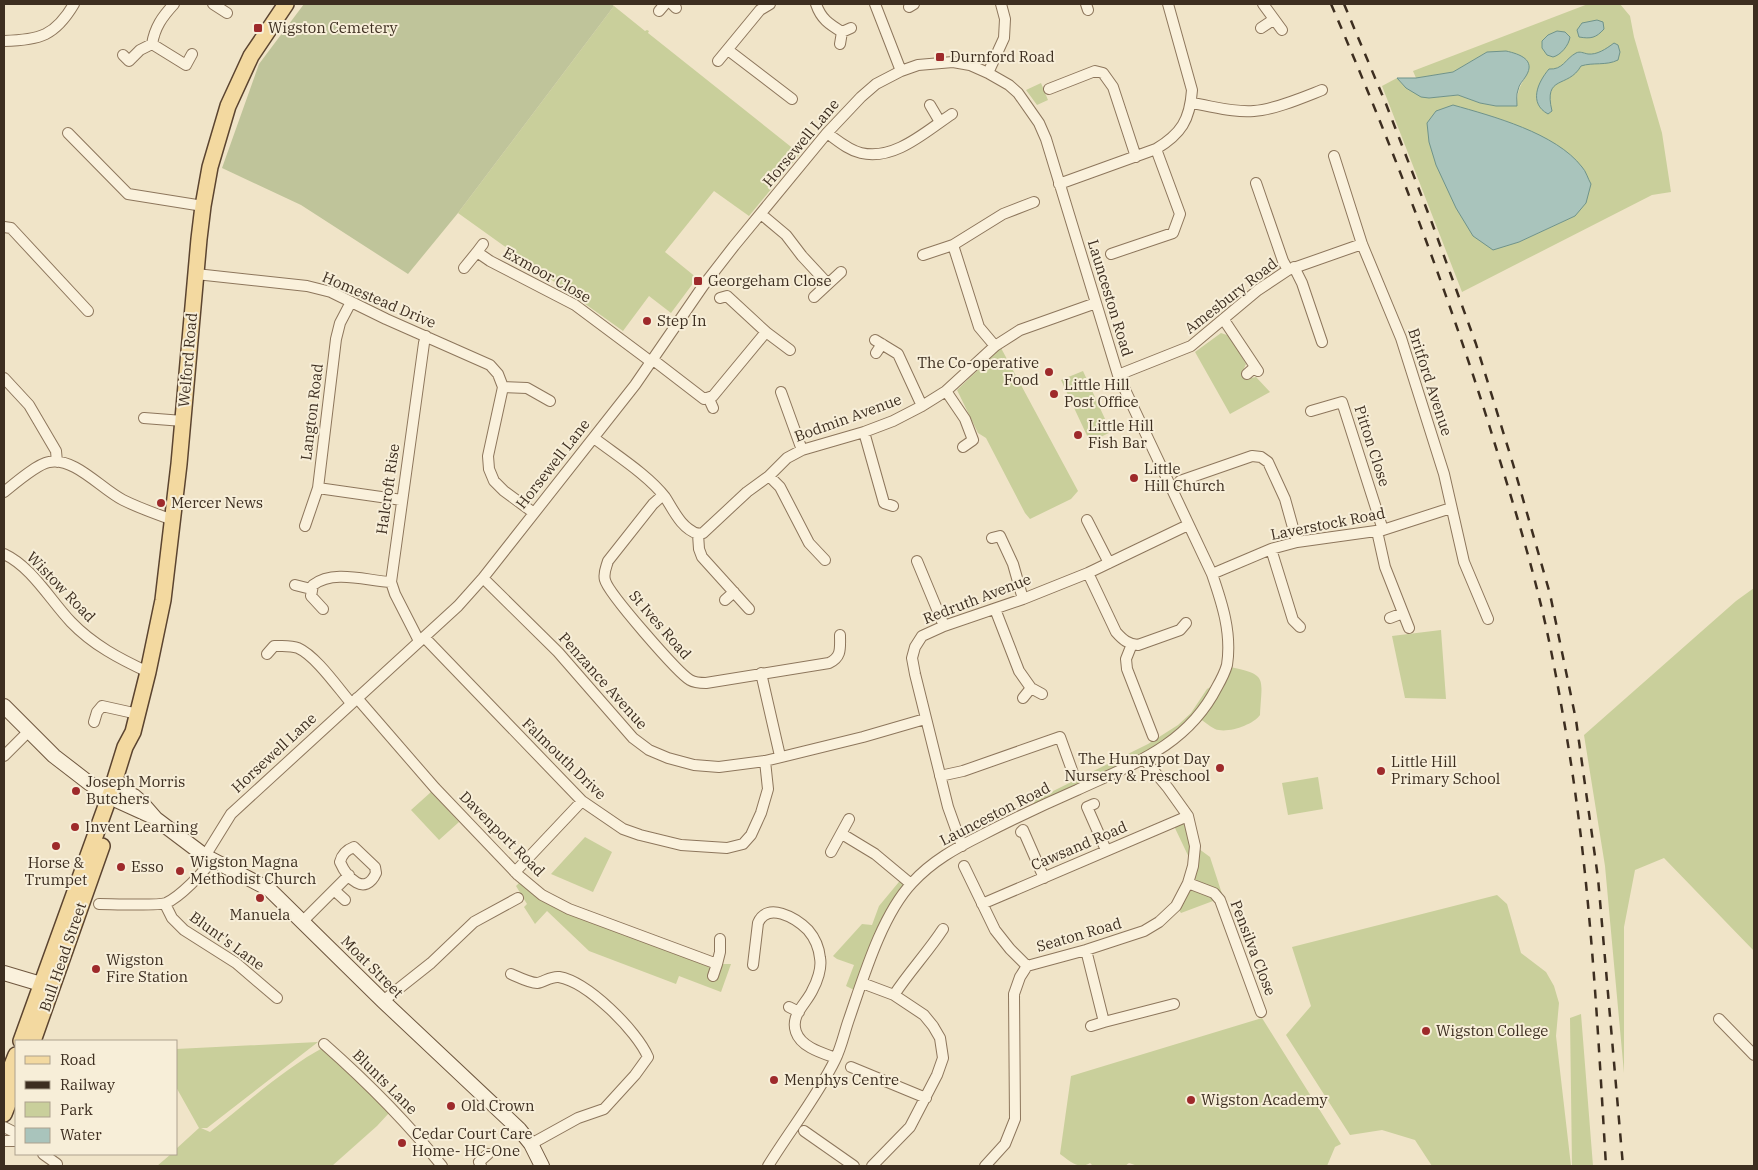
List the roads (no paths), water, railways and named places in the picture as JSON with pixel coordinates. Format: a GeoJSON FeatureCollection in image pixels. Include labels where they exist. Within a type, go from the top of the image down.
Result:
{"type":"FeatureCollection","features":[{"type":"Feature","properties":{"kind":"main road","name":"Welford Road"},"geometry":{"type":"LineString","coordinates":[[118,786],[133,745],[133,732],[163,600],[173,520],[203,206],[216,143],[228,106],[251,56],[286,4]]}},
{"type":"Feature","properties":{"kind":"main road","name":"Moat Street"},"geometry":{"type":"LineString","coordinates":[[4,706],[54,756],[89,783],[97,788],[118,786],[142,802],[156,818],[209,858],[269,889],[383,1001],[519,1128],[531,1144],[542,1166]]}},
{"type":"Feature","properties":{"kind":"main road","name":"Bull Head Street"},"geometry":{"type":"LineString","coordinates":[[21,1040],[48,986],[113,816],[118,786]]}},
{"type":"Feature","properties":{"kind":"main road","name":"Bull Head Street"},"geometry":{"type":"LineString","coordinates":[[33,1040],[78,883],[99,826],[118,786]]}},
{"type":"Feature","properties":{"kind":"main road"},"geometry":{"type":"LineString","coordinates":[[4,973],[48,986]]}},
{"type":"Feature","properties":{"kind":"main road"},"geometry":{"type":"LineString","coordinates":[[4,1085],[15,1058]]}},
{"type":"Feature","properties":{"kind":"main road"},"geometry":{"type":"LineString","coordinates":[[5,1110],[15,1086]]}},
{"type":"Feature","properties":{"kind":"street"},"geometry":{"type":"LineString","coordinates":[[4,41],[26,40],[53,32],[64,20],[74,4]]}},
{"type":"Feature","properties":{"kind":"street"},"geometry":{"type":"LineString","coordinates":[[152,44],[154,31],[161,18],[174,4]]}},
{"type":"Feature","properties":{"kind":"street"},"geometry":{"type":"LineString","coordinates":[[213,4],[227,13]]}},
{"type":"Feature","properties":{"kind":"street"},"geometry":{"type":"LineString","coordinates":[[718,61],[760,10],[770,4]]}},
{"type":"Feature","properties":{"kind":"street"},"geometry":{"type":"LineString","coordinates":[[816,4],[819,14],[828,24],[847,30],[840,44]]}},
{"type":"Feature","properties":{"kind":"street"},"geometry":{"type":"LineString","coordinates":[[875,4],[901,71]]}},
{"type":"Feature","properties":{"kind":"street"},"geometry":{"type":"LineString","coordinates":[[988,73],[1004,38],[1005,19],[1001,4]]}},
{"type":"Feature","properties":{"kind":"street"},"geometry":{"type":"LineString","coordinates":[[1059,184],[1156,149],[1181,130],[1191,104],[1192,90],[1168,4]]}},
{"type":"Feature","properties":{"kind":"street"},"geometry":{"type":"LineString","coordinates":[[1263,4],[1282,30]]}},
{"type":"Feature","properties":{"kind":"street"},"geometry":{"type":"LineString","coordinates":[[1261,28],[1273,20]]}},
{"type":"Feature","properties":{"kind":"street"},"geometry":{"type":"LineString","coordinates":[[152,44],[186,65],[192,54]]}},
{"type":"Feature","properties":{"kind":"street"},"geometry":{"type":"LineString","coordinates":[[123,55],[129,61],[140,50],[152,44]]}},
{"type":"Feature","properties":{"kind":"street"},"geometry":{"type":"LineString","coordinates":[[728,50],[792,99]]}},
{"type":"Feature","properties":{"kind":"street","name":"Launceston Road"},"geometry":{"type":"LineString","coordinates":[[768,1166],[824,1081],[836,1058],[862,983],[885,926],[897,902],[911,884],[931,864],[962,846],[1030,811],[1144,759],[1183,732],[1198,718],[1210,701],[1226,666],[1227,624],[1212,574],[1118,375],[1046,139],[1039,123],[1018,93],[1009,85],[970,65],[953,62],[931,63],[901,71]]}},
{"type":"Feature","properties":{"kind":"street","name":"Horsewell Lane"},"geometry":{"type":"LineString","coordinates":[[165,904],[183,891],[206,868],[230,814],[458,606],[483,578],[635,385],[702,286],[827,133],[876,84],[901,71]]}},
{"type":"Feature","properties":{"kind":"street"},"geometry":{"type":"LineString","coordinates":[[1049,88],[1095,71],[1103,72],[1113,87],[1136,157]]}},
{"type":"Feature","properties":{"kind":"street"},"geometry":{"type":"LineString","coordinates":[[1191,104],[1254,112],[1322,90]]}},
{"type":"Feature","properties":{"kind":"street"},"geometry":{"type":"LineString","coordinates":[[930,105],[940,122]]}},
{"type":"Feature","properties":{"kind":"street"},"geometry":{"type":"LineString","coordinates":[[827,133],[848,148],[861,153],[878,154],[900,148],[952,114]]}},
{"type":"Feature","properties":{"kind":"street"},"geometry":{"type":"LineString","coordinates":[[68,133],[128,194],[203,206]]}},
{"type":"Feature","properties":{"kind":"street"},"geometry":{"type":"LineString","coordinates":[[1112,254],[1173,233],[1180,214],[1156,149]]}},
{"type":"Feature","properties":{"kind":"street","name":"Britford Avenue"},"geometry":{"type":"LineString","coordinates":[[1334,156],[1362,244],[1401,338],[1444,474],[1464,562],[1488,619]]}},
{"type":"Feature","properties":{"kind":"street"},"geometry":{"type":"LineString","coordinates":[[1256,182],[1283,260],[1302,284],[1324,329],[1322,342]]}},
{"type":"Feature","properties":{"kind":"street"},"geometry":{"type":"LineString","coordinates":[[923,256],[953,244],[1003,214],[1020,212],[1034,202]]}},
{"type":"Feature","properties":{"kind":"street"},"geometry":{"type":"LineString","coordinates":[[761,214],[786,235],[802,256],[828,284]]}},
{"type":"Feature","properties":{"kind":"street"},"geometry":{"type":"LineString","coordinates":[[4,227],[11,228],[88,311]]}},
{"type":"Feature","properties":{"kind":"street"},"geometry":{"type":"LineString","coordinates":[[953,244],[979,327],[995,346]]}},
{"type":"Feature","properties":{"kind":"street","name":"Amesbury Road"},"geometry":{"type":"LineString","coordinates":[[1118,375],[1191,346],[1258,290],[1291,268],[1362,244]]}},
{"type":"Feature","properties":{"kind":"street","name":"Exmoor Close"},"geometry":{"type":"LineString","coordinates":[[464,268],[480,248],[490,261],[575,305],[651,360]]}},
{"type":"Feature","properties":{"kind":"street"},"geometry":{"type":"LineString","coordinates":[[814,297],[841,272]]}},
{"type":"Feature","properties":{"kind":"street","name":"Homestead Drive"},"geometry":{"type":"LineString","coordinates":[[196,274],[307,286],[331,292],[386,319],[490,365],[498,374],[503,388]]}},
{"type":"Feature","properties":{"kind":"street"},"geometry":{"type":"LineString","coordinates":[[725,294],[766,332],[790,350]]}},
{"type":"Feature","properties":{"kind":"street","name":"Langton Road"},"geometry":{"type":"LineString","coordinates":[[305,526],[318,488],[336,339],[340,323],[351,302]]}},
{"type":"Feature","properties":{"kind":"street","name":"Bodmin Avenue"},"geometry":{"type":"LineString","coordinates":[[698,534],[703,533],[747,492],[769,476],[786,458],[802,450],[864,432],[922,406],[946,391],[1008,336],[1096,303]]}},
{"type":"Feature","properties":{"kind":"street"},"geometry":{"type":"LineString","coordinates":[[1224,320],[1253,371]]}},
{"type":"Feature","properties":{"kind":"street"},"geometry":{"type":"LineString","coordinates":[[651,360],[711,403],[713,396],[766,332]]}},
{"type":"Feature","properties":{"kind":"street","name":"Halcroft Rise"},"geometry":{"type":"LineString","coordinates":[[421,639],[395,594],[391,582],[426,336]]}},
{"type":"Feature","properties":{"kind":"street"},"geometry":{"type":"LineString","coordinates":[[878,346],[898,354],[922,406]]}},
{"type":"Feature","properties":{"kind":"street"},"geometry":{"type":"LineString","coordinates":[[4,378],[30,405],[56,451],[57,462]]}},
{"type":"Feature","properties":{"kind":"street"},"geometry":{"type":"LineString","coordinates":[[534,513],[504,491],[494,480],[489,469],[488,456],[503,388],[527,388],[550,401]]}},
{"type":"Feature","properties":{"kind":"street"},"geometry":{"type":"LineString","coordinates":[[946,391],[965,419],[974,441],[963,447]]}},
{"type":"Feature","properties":{"kind":"street"},"geometry":{"type":"LineString","coordinates":[[781,392],[802,450]]}},
{"type":"Feature","properties":{"kind":"street","name":"Pitton Close"},"geometry":{"type":"LineString","coordinates":[[1311,411],[1342,402],[1380,531]]}},
{"type":"Feature","properties":{"kind":"street"},"geometry":{"type":"LineString","coordinates":[[144,418],[183,421]]}},
{"type":"Feature","properties":{"kind":"street"},"geometry":{"type":"LineString","coordinates":[[864,432],[885,505]]}},
{"type":"Feature","properties":{"kind":"street"},"geometry":{"type":"LineString","coordinates":[[594,438],[634,468],[663,496],[684,526],[691,532],[698,534],[699,549],[702,557],[750,609]]}},
{"type":"Feature","properties":{"kind":"street"},"geometry":{"type":"LineString","coordinates":[[1180,481],[1252,456],[1261,457],[1268,462],[1285,499],[1297,542]]}},
{"type":"Feature","properties":{"kind":"street"},"geometry":{"type":"LineString","coordinates":[[4,492],[47,462],[71,464],[121,499],[173,520]]}},
{"type":"Feature","properties":{"kind":"street"},"geometry":{"type":"LineString","coordinates":[[769,476],[780,487],[809,543],[825,560]]}},
{"type":"Feature","properties":{"kind":"street"},"geometry":{"type":"LineString","coordinates":[[318,488],[402,500]]}},
{"type":"Feature","properties":{"kind":"street","name":"St Ives Road"},"geometry":{"type":"LineString","coordinates":[[663,496],[653,504],[608,561],[604,572],[609,589],[678,670],[690,680],[706,683],[829,663],[837,660],[840,653],[840,635]]}},
{"type":"Feature","properties":{"kind":"street","name":"Laverstock Road"},"geometry":{"type":"LineString","coordinates":[[1212,574],[1271,549],[1297,542],[1380,531],[1451,508]]}},
{"type":"Feature","properties":{"kind":"street"},"geometry":{"type":"LineString","coordinates":[[1088,520],[1109,563]]}},
{"type":"Feature","properties":{"kind":"street","name":"Redruth Avenue"},"geometry":{"type":"LineString","coordinates":[[962,846],[948,807],[912,658],[915,647],[922,636],[944,626],[1023,599],[1088,573],[1188,525]]}},
{"type":"Feature","properties":{"kind":"street"},"geometry":{"type":"LineString","coordinates":[[1380,531],[1385,567],[1409,628]]}},
{"type":"Feature","properties":{"kind":"street"},"geometry":{"type":"LineString","coordinates":[[992,538],[1000,536],[1013,564],[1023,599]]}},
{"type":"Feature","properties":{"kind":"street"},"geometry":{"type":"LineString","coordinates":[[1271,549],[1293,625]]}},
{"type":"Feature","properties":{"kind":"street","name":"Wistow Road"},"geometry":{"type":"LineString","coordinates":[[4,554],[28,572],[72,623],[120,660],[148,672]]}},
{"type":"Feature","properties":{"kind":"street"},"geometry":{"type":"LineString","coordinates":[[917,561],[944,626]]}},
{"type":"Feature","properties":{"kind":"street"},"geometry":{"type":"LineString","coordinates":[[1088,573],[1116,632],[1123,640],[1138,645],[1180,630],[1186,622]]}},
{"type":"Feature","properties":{"kind":"street"},"geometry":{"type":"LineString","coordinates":[[323,609],[311,596],[311,589],[318,581],[333,578],[391,582]]}},
{"type":"Feature","properties":{"kind":"street","name":"Penzance Avenue"},"geometry":{"type":"LineString","coordinates":[[483,578],[558,652],[633,738],[650,750],[668,758],[694,765],[719,766],[765,761],[863,738],[926,719]]}},
{"type":"Feature","properties":{"kind":"street"},"geometry":{"type":"LineString","coordinates":[[295,586],[311,589]]}},
{"type":"Feature","properties":{"kind":"street"},"geometry":{"type":"LineString","coordinates":[[725,600],[734,592]]}},
{"type":"Feature","properties":{"kind":"street"},"geometry":{"type":"LineString","coordinates":[[995,609],[1019,671],[1031,688],[1042,694]]}},
{"type":"Feature","properties":{"kind":"street"},"geometry":{"type":"LineString","coordinates":[[1390,618],[1403,614]]}},
{"type":"Feature","properties":{"kind":"street","name":"Falmouth Drive"},"geometry":{"type":"LineString","coordinates":[[421,639],[582,801],[623,829],[640,835],[681,844],[733,848],[743,844],[751,836],[768,789],[765,761]]}},
{"type":"Feature","properties":{"kind":"street"},"geometry":{"type":"LineString","coordinates":[[1132,644],[1126,659],[1127,669],[1152,722],[1153,736]]}},
{"type":"Feature","properties":{"kind":"street","name":"Davenport Road"},"geometry":{"type":"LineString","coordinates":[[270,646],[286,645],[297,648],[310,656],[354,700],[515,872],[542,895],[570,909],[717,964]]}},
{"type":"Feature","properties":{"kind":"street"},"geometry":{"type":"LineString","coordinates":[[761,673],[780,756]]}},
{"type":"Feature","properties":{"kind":"street"},"geometry":{"type":"LineString","coordinates":[[1023,698],[1031,688]]}},
{"type":"Feature","properties":{"kind":"street"},"geometry":{"type":"LineString","coordinates":[[94,722],[97,712],[102,706],[138,714]]}},
{"type":"Feature","properties":{"kind":"street"},"geometry":{"type":"LineString","coordinates":[[4,756],[28,732]]}},
{"type":"Feature","properties":{"kind":"street"},"geometry":{"type":"LineString","coordinates":[[940,776],[963,771],[1059,733],[1073,773]]}},
{"type":"Feature","properties":{"kind":"street","name":"Seaton Road"},"geometry":{"type":"LineString","coordinates":[[985,1166],[1005,1144],[1015,1120],[1014,994],[1020,977],[1027,966],[1086,950],[1144,931],[1159,922],[1176,906],[1188,883],[1193,866],[1195,846],[1188,816],[1144,759]]}},
{"type":"Feature","properties":{"kind":"street"},"geometry":{"type":"LineString","coordinates":[[515,872],[582,801]]}},
{"type":"Feature","properties":{"kind":"street"},"geometry":{"type":"LineString","coordinates":[[1094,804],[1087,807],[1106,850]]}},
{"type":"Feature","properties":{"kind":"street","name":"Cawsand Road"},"geometry":{"type":"LineString","coordinates":[[982,904],[1188,816]]}},
{"type":"Feature","properties":{"kind":"street"},"geometry":{"type":"LineString","coordinates":[[831,852],[849,819]]}},
{"type":"Feature","properties":{"kind":"street"},"geometry":{"type":"LineString","coordinates":[[1024,830],[1044,878]]}},
{"type":"Feature","properties":{"kind":"street"},"geometry":{"type":"LineString","coordinates":[[842,834],[875,854],[911,884]]}},
{"type":"Feature","properties":{"kind":"street"},"geometry":{"type":"LineString","coordinates":[[964,866],[994,930],[1027,966]]}},
{"type":"Feature","properties":{"kind":"street"},"geometry":{"type":"LineString","coordinates":[[303,921],[349,875]]}},
{"type":"Feature","properties":{"kind":"street","name":"Pensilva Close"},"geometry":{"type":"LineString","coordinates":[[1188,883],[1214,893],[1220,900],[1261,1013]]}},
{"type":"Feature","properties":{"kind":"street"},"geometry":{"type":"LineString","coordinates":[[334,890],[345,900]]}},
{"type":"Feature","properties":{"kind":"street"},"geometry":{"type":"LineString","coordinates":[[383,1001],[431,963],[474,922],[518,898]]}},
{"type":"Feature","properties":{"kind":"street"},"geometry":{"type":"LineString","coordinates":[[98,904],[165,904]]}},
{"type":"Feature","properties":{"kind":"street","name":"Blunt's Lane"},"geometry":{"type":"LineString","coordinates":[[165,904],[172,918],[184,930],[236,963],[277,998]]}},
{"type":"Feature","properties":{"kind":"street"},"geometry":{"type":"LineString","coordinates":[[753,965],[758,923],[760,917],[766,912],[776,911],[808,930],[815,941],[820,958],[818,974],[812,992],[794,1009],[796,1033],[800,1039],[818,1051],[836,1058]]}},
{"type":"Feature","properties":{"kind":"street"},"geometry":{"type":"LineString","coordinates":[[894,995],[909,972],[929,950],[943,929]]}},
{"type":"Feature","properties":{"kind":"street"},"geometry":{"type":"LineString","coordinates":[[713,976],[720,952],[720,939]]}},
{"type":"Feature","properties":{"kind":"street"},"geometry":{"type":"LineString","coordinates":[[1086,950],[1104,1022]]}},
{"type":"Feature","properties":{"kind":"street"},"geometry":{"type":"LineString","coordinates":[[511,974],[536,983],[556,976],[571,980],[615,1013],[642,1045],[648,1058],[604,1109],[578,1118],[531,1144]]}},
{"type":"Feature","properties":{"kind":"street"},"geometry":{"type":"LineString","coordinates":[[529,993],[532,982]]}},
{"type":"Feature","properties":{"kind":"street"},"geometry":{"type":"LineString","coordinates":[[862,983],[894,995],[924,1015],[940,1038],[943,1058],[937,1076],[910,1128],[872,1166]]}},
{"type":"Feature","properties":{"kind":"street"},"geometry":{"type":"LineString","coordinates":[[1091,1026],[1174,1004]]}},
{"type":"Feature","properties":{"kind":"street"},"geometry":{"type":"LineString","coordinates":[[1719,1019],[1754,1055]]}},
{"type":"Feature","properties":{"kind":"street","name":"Blunts Lane"},"geometry":{"type":"LineString","coordinates":[[324,1044],[359,1075],[416,1133],[442,1166]]}},
{"type":"Feature","properties":{"kind":"street"},"geometry":{"type":"LineString","coordinates":[[851,1066],[926,1098]]}},
{"type":"Feature","properties":{"kind":"street"},"geometry":{"type":"LineString","coordinates":[[804,1131],[854,1166]]}},
{"type":"Feature","properties":{"kind":"street"},"geometry":{"type":"LineString","coordinates":[[481,1166],[479,1162],[488,1154]]}},
{"type":"Feature","properties":{"kind":"street"},"geometry":{"type":"LineString","coordinates":[[44,1155],[58,1162],[51,1155]]}},
{"type":"Feature","properties":{"kind":"water"},"geometry":{"type":"Polygon","coordinates":[[[1597,20],[1603,22],[1604,29],[1601,32],[1593,37],[1579,37],[1577,30],[1582,23],[1597,20]]]}},
{"type":"Feature","properties":{"kind":"water"},"geometry":{"type":"Polygon","coordinates":[[[1557,31],[1565,32],[1570,37],[1564,49],[1553,57],[1547,55],[1542,48],[1542,41],[1548,35],[1557,31]]]}},
{"type":"Feature","properties":{"kind":"water"},"geometry":{"type":"Polygon","coordinates":[[[1614,43],[1618,45],[1620,52],[1618,60],[1609,63],[1581,66],[1570,78],[1558,83],[1554,87],[1550,99],[1552,111],[1548,114],[1542,109],[1538,104],[1537,92],[1541,80],[1549,69],[1558,68],[1576,53],[1595,54],[1614,43]]]}},
{"type":"Feature","properties":{"kind":"water"},"geometry":{"type":"Polygon","coordinates":[[[1506,51],[1521,56],[1528,62],[1529,66],[1526,76],[1520,84],[1517,106],[1496,106],[1480,103],[1458,95],[1421,97],[1406,88],[1397,78],[1416,78],[1453,72],[1487,52],[1506,51]]]}},
{"type":"Feature","properties":{"kind":"water"},"geometry":{"type":"Polygon","coordinates":[[[1453,105],[1522,127],[1540,135],[1571,155],[1582,167],[1591,184],[1586,203],[1575,216],[1519,242],[1493,250],[1473,236],[1456,208],[1436,165],[1429,142],[1427,123],[1436,111],[1453,105]]]}},
{"type":"Feature","properties":{"kind":"railway"},"geometry":{"type":"LineString","coordinates":[[1331,4],[1396,161],[1455,321],[1490,428],[1528,554],[1543,612],[1564,721],[1580,832],[1591,943],[1606,1166]]}},
{"type":"Feature","properties":{"kind":"railway"},"geometry":{"type":"LineString","coordinates":[[1344,4],[1386,104],[1476,344],[1550,594],[1576,720],[1598,878],[1623,1166]]}},
{"type":"Feature","properties":{"kind":"place","name":"Wigston Cemetery"},"geometry":{"type":"Point","coordinates":[258,28]}},
{"type":"Feature","properties":{"kind":"place","name":"Durnford Road"},"geometry":{"type":"Point","coordinates":[940,57]}},
{"type":"Feature","properties":{"kind":"place","name":"Georgeham Close"},"geometry":{"type":"Point","coordinates":[698,281]}},
{"type":"Feature","properties":{"kind":"place","name":"Step In"},"geometry":{"type":"Point","coordinates":[647,321]}},
{"type":"Feature","properties":{"kind":"place","name":"The Co-operative Food"},"geometry":{"type":"Point","coordinates":[1049,372]}},
{"type":"Feature","properties":{"kind":"place","name":"Little Hill Post Office"},"geometry":{"type":"Point","coordinates":[1054,394]}},
{"type":"Feature","properties":{"kind":"place","name":"Little Hill Fish Bar"},"geometry":{"type":"Point","coordinates":[1078,435]}},
{"type":"Feature","properties":{"kind":"place","name":"Little Hill Church"},"geometry":{"type":"Point","coordinates":[1134,478]}},
{"type":"Feature","properties":{"kind":"place","name":"Mercer News"},"geometry":{"type":"Point","coordinates":[161,503]}},
{"type":"Feature","properties":{"kind":"place","name":"The Hunnypot Day Nursery & Preschool"},"geometry":{"type":"Point","coordinates":[1220,768]}},
{"type":"Feature","properties":{"kind":"place","name":"Little Hill Primary School"},"geometry":{"type":"Point","coordinates":[1381,771]}},
{"type":"Feature","properties":{"kind":"place","name":"Joseph Morris Butchers"},"geometry":{"type":"Point","coordinates":[76,791]}},
{"type":"Feature","properties":{"kind":"place","name":"Invent Learning"},"geometry":{"type":"Point","coordinates":[75,827]}},
{"type":"Feature","properties":{"kind":"place","name":"Horse & Trumpet"},"geometry":{"type":"Point","coordinates":[56,846]}},
{"type":"Feature","properties":{"kind":"place","name":"Esso"},"geometry":{"type":"Point","coordinates":[121,867]}},
{"type":"Feature","properties":{"kind":"place","name":"Wigston Magna Methodist Church"},"geometry":{"type":"Point","coordinates":[180,871]}},
{"type":"Feature","properties":{"kind":"place","name":"Manuela"},"geometry":{"type":"Point","coordinates":[260,898]}},
{"type":"Feature","properties":{"kind":"place","name":"Wigston Fire Station"},"geometry":{"type":"Point","coordinates":[96,969]}},
{"type":"Feature","properties":{"kind":"place","name":"Wigston College"},"geometry":{"type":"Point","coordinates":[1426,1031]}},
{"type":"Feature","properties":{"kind":"place","name":"Menphys Centre"},"geometry":{"type":"Point","coordinates":[774,1080]}},
{"type":"Feature","properties":{"kind":"place","name":"Wigston Academy"},"geometry":{"type":"Point","coordinates":[1191,1100]}},
{"type":"Feature","properties":{"kind":"place","name":"Old Crown"},"geometry":{"type":"Point","coordinates":[451,1106]}},
{"type":"Feature","properties":{"kind":"place","name":"Cedar Court Care Home- HC-One"},"geometry":{"type":"Point","coordinates":[402,1143]}}]}
